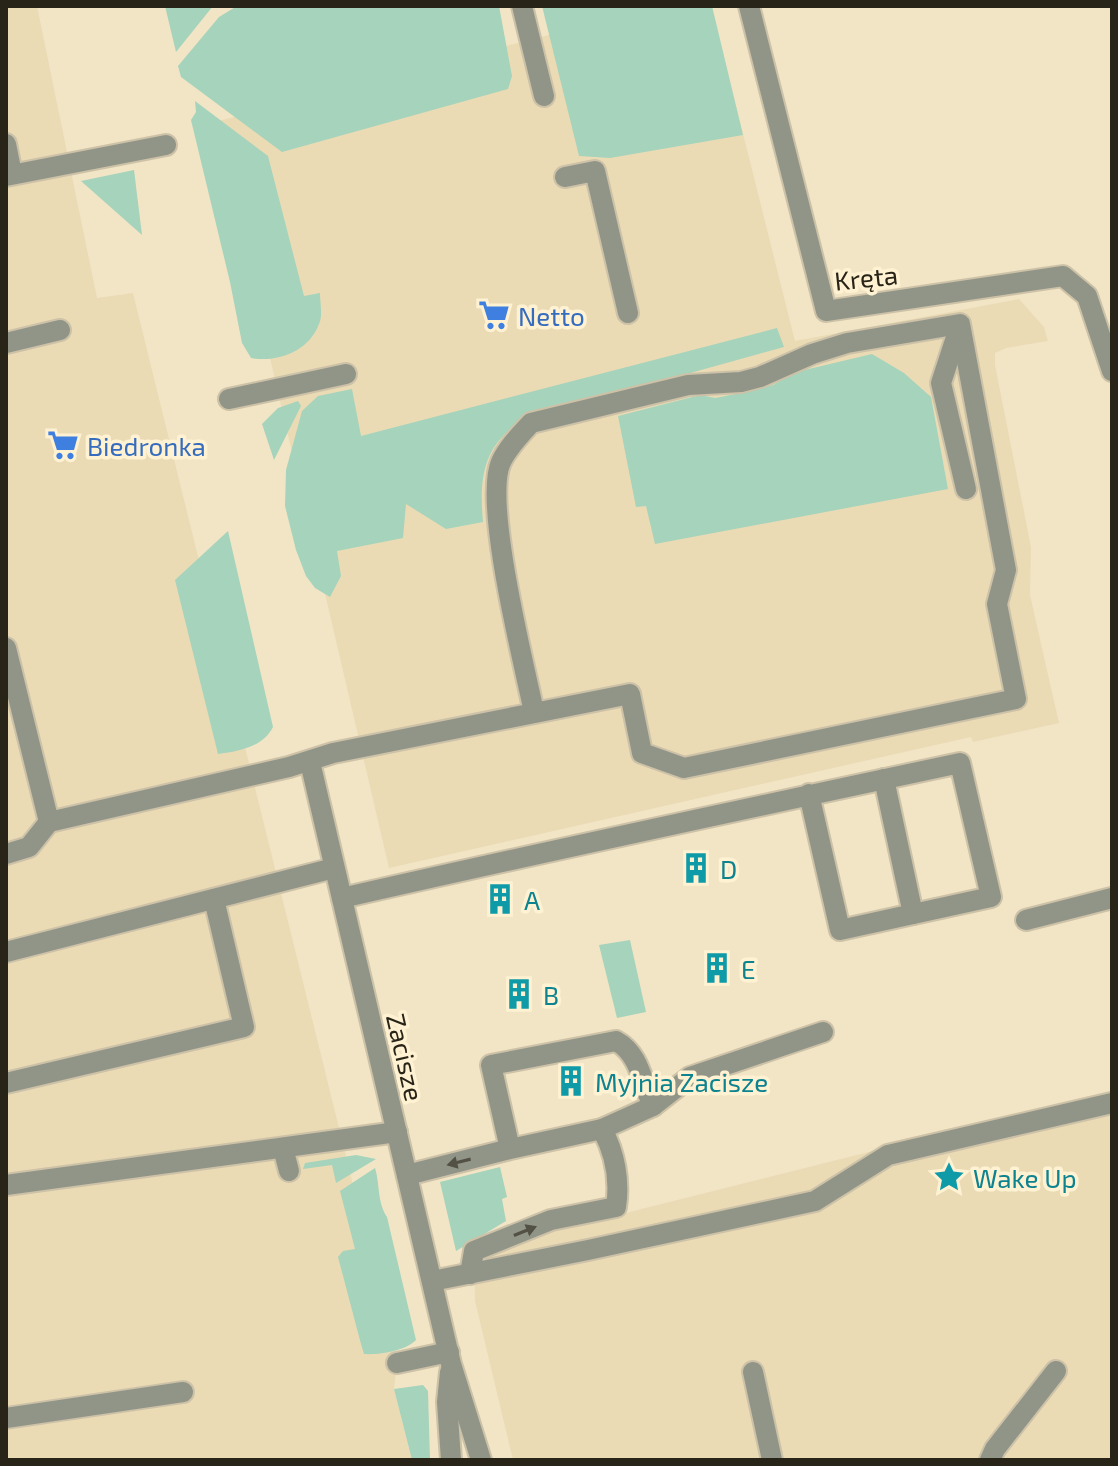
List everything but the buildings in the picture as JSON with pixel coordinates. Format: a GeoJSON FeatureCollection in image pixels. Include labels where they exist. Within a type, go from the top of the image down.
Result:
{"type":"FeatureCollection","features":[{"type":"Feature","properties":{"kind":"street"},"geometry":{"type":"LineString","coordinates":[[522,6],[544,96]]}},
{"type":"Feature","properties":{"kind":"street","name":"Kręta"},"geometry":{"type":"LineString","coordinates":[[749,6],[826,311],[1063,276],[1087,296],[1112,371]]}},
{"type":"Feature","properties":{"kind":"street"},"geometry":{"type":"LineString","coordinates":[[6,144],[9,175],[166,145]]}},
{"type":"Feature","properties":{"kind":"street"},"geometry":{"type":"LineString","coordinates":[[565,177],[595,171],[628,313]]}},
{"type":"Feature","properties":{"kind":"street"},"geometry":{"type":"LineString","coordinates":[[960,324],[941,383],[966,489]]}},
{"type":"Feature","properties":{"kind":"street"},"geometry":{"type":"LineString","coordinates":[[6,854],[29,847],[49,822],[310,762],[333,753],[630,694],[642,753],[684,768],[1016,699],[997,604],[1006,570],[960,324]]}},
{"type":"Feature","properties":{"kind":"street"},"geometry":{"type":"LineString","coordinates":[[534,712],[504,561],[496,497],[500,463],[531,423],[688,385],[741,382],[847,343],[960,324]]}},
{"type":"Feature","properties":{"kind":"street"},"geometry":{"type":"LineString","coordinates":[[6,343],[60,330]]}},
{"type":"Feature","properties":{"kind":"street"},"geometry":{"type":"LineString","coordinates":[[229,399],[346,374]]}},
{"type":"Feature","properties":{"kind":"street"},"geometry":{"type":"LineString","coordinates":[[6,648],[49,822]]}},
{"type":"Feature","properties":{"kind":"street","name":"Zacisze"},"geometry":{"type":"LineString","coordinates":[[310,762],[450,1358],[481,1460]]}},
{"type":"Feature","properties":{"kind":"street"},"geometry":{"type":"LineString","coordinates":[[342,898],[809,794],[960,763],[991,897],[840,930],[809,794]]}},
{"type":"Feature","properties":{"kind":"street"},"geometry":{"type":"LineString","coordinates":[[884,779],[913,914]]}},
{"type":"Feature","properties":{"kind":"street"},"geometry":{"type":"LineString","coordinates":[[6,952],[334,868]]}},
{"type":"Feature","properties":{"kind":"street"},"geometry":{"type":"LineString","coordinates":[[1026,920],[1112,898]]}},
{"type":"Feature","properties":{"kind":"street"},"geometry":{"type":"LineString","coordinates":[[6,1083],[244,1027],[214,899]]}},
{"type":"Feature","properties":{"kind":"street"},"geometry":{"type":"LineString","coordinates":[[407,1175],[602,1129],[653,1106],[690,1077],[823,1032]]}},
{"type":"Feature","properties":{"kind":"street"},"geometry":{"type":"LineString","coordinates":[[510,1149],[491,1065],[616,1041],[627,1047],[638,1065],[653,1106]]}},
{"type":"Feature","properties":{"kind":"street"},"geometry":{"type":"LineString","coordinates":[[432,1281],[815,1201],[888,1155],[1112,1103]]}},
{"type":"Feature","properties":{"kind":"street"},"geometry":{"type":"LineString","coordinates":[[470,1274],[474,1251],[551,1220],[616,1207],[619,1187],[609,1143],[602,1129]]}},
{"type":"Feature","properties":{"kind":"street"},"geometry":{"type":"LineString","coordinates":[[6,1185],[397,1132]]}},
{"type":"Feature","properties":{"kind":"street"},"geometry":{"type":"LineString","coordinates":[[283,1148],[289,1171]]}},
{"type":"Feature","properties":{"kind":"street"},"geometry":{"type":"LineString","coordinates":[[397,1363],[450,1358]]}},
{"type":"Feature","properties":{"kind":"street","name":"Zacisze"},"geometry":{"type":"LineString","coordinates":[[450,1358],[447,1402],[451,1460]]}},
{"type":"Feature","properties":{"kind":"street"},"geometry":{"type":"LineString","coordinates":[[990,1460],[995,1449],[1056,1371]]}},
{"type":"Feature","properties":{"kind":"street"},"geometry":{"type":"LineString","coordinates":[[753,1372],[772,1460]]}},
{"type":"Feature","properties":{"kind":"street"},"geometry":{"type":"LineString","coordinates":[[6,1418],[183,1392]]}},
{"type":"Feature","properties":{"kind":"shaded area"},"geometry":{"type":"Polygon","coordinates":[[[6,6],[37,6],[97,298],[133,293],[397,1363],[394,1389],[412,1460],[6,1460],[6,6]]]}},
{"type":"Feature","properties":{"kind":"shaded area"},"geometry":{"type":"Polygon","coordinates":[[[660,6],[711,6],[795,341],[1019,299],[1044,327],[1048,341],[1006,348],[995,353],[995,365],[1031,547],[1030,595],[1059,723],[973,742],[971,737],[389,868],[215,122],[660,6]]]}},
{"type":"Feature","properties":{"kind":"shaded area"},"geometry":{"type":"Polygon","coordinates":[[[1112,1091],[1112,1460],[513,1460],[475,1301],[474,1251],[1112,1091]]]}},
{"type":"Feature","properties":{"kind":"green space"},"geometry":{"type":"Polygon","coordinates":[[[165,6],[213,6],[176,52],[165,6]]]}},
{"type":"Feature","properties":{"kind":"green space"},"geometry":{"type":"Polygon","coordinates":[[[237,6],[499,6],[512,76],[508,89],[282,152],[181,77],[178,66],[219,17],[237,6]]]}},
{"type":"Feature","properties":{"kind":"green space"},"geometry":{"type":"Polygon","coordinates":[[[542,6],[712,6],[743,135],[610,158],[579,156],[542,6]]]}},
{"type":"Feature","properties":{"kind":"green space"},"geometry":{"type":"Polygon","coordinates":[[[195,101],[268,156],[304,296],[320,293],[321,317],[314,333],[300,348],[282,357],[251,358],[242,343],[191,120],[196,112],[195,101]]]}},
{"type":"Feature","properties":{"kind":"green space"},"geometry":{"type":"Polygon","coordinates":[[[134,170],[142,235],[81,181],[134,170]]]}},
{"type":"Feature","properties":{"kind":"green space"},"geometry":{"type":"Polygon","coordinates":[[[777,328],[784,347],[525,419],[500,439],[487,463],[482,490],[483,522],[446,529],[406,504],[403,538],[337,551],[341,576],[330,597],[315,588],[306,576],[285,506],[286,470],[302,411],[318,396],[352,389],[361,436],[777,328]]]}},
{"type":"Feature","properties":{"kind":"green space"},"geometry":{"type":"Polygon","coordinates":[[[872,354],[904,373],[931,397],[948,489],[655,544],[646,506],[636,507],[618,416],[700,395],[715,398],[751,391],[773,385],[796,372],[872,354]]]}},
{"type":"Feature","properties":{"kind":"green space"},"geometry":{"type":"Polygon","coordinates":[[[298,401],[301,406],[274,460],[262,424],[278,408],[298,401]]]}},
{"type":"Feature","properties":{"kind":"green space"},"geometry":{"type":"Polygon","coordinates":[[[228,531],[273,727],[257,744],[218,754],[175,580],[228,531]]]}},
{"type":"Feature","properties":{"kind":"green space"},"geometry":{"type":"Polygon","coordinates":[[[630,940],[646,1012],[617,1018],[599,945],[630,940]]]}},
{"type":"Feature","properties":{"kind":"green space"},"geometry":{"type":"Polygon","coordinates":[[[356,1155],[376,1159],[336,1183],[332,1165],[303,1169],[305,1163],[356,1155]]]}},
{"type":"Feature","properties":{"kind":"green space"},"geometry":{"type":"Polygon","coordinates":[[[500,1167],[507,1197],[502,1199],[506,1221],[456,1251],[440,1182],[500,1167]]]}},
{"type":"Feature","properties":{"kind":"green space"},"geometry":{"type":"Polygon","coordinates":[[[375,1168],[416,1340],[392,1352],[364,1354],[338,1257],[343,1251],[355,1249],[340,1191],[375,1168]]]}},
{"type":"Feature","properties":{"kind":"green space"},"geometry":{"type":"Polygon","coordinates":[[[423,1385],[428,1391],[430,1460],[412,1460],[394,1389],[423,1385]]]}},
{"type":"Feature","properties":{"kind":"place","name":"Netto"},"geometry":{"type":"Point","coordinates":[494,315]}},
{"type":"Feature","properties":{"kind":"place","name":"Biedronka"},"geometry":{"type":"Point","coordinates":[63,445]}},
{"type":"Feature","properties":{"kind":"place","name":"D"},"geometry":{"type":"Point","coordinates":[696,868]}},
{"type":"Feature","properties":{"kind":"place","name":"A"},"geometry":{"type":"Point","coordinates":[500,899]}},
{"type":"Feature","properties":{"kind":"place","name":"E"},"geometry":{"type":"Point","coordinates":[717,968]}},
{"type":"Feature","properties":{"kind":"place","name":"B"},"geometry":{"type":"Point","coordinates":[519,994]}},
{"type":"Feature","properties":{"kind":"place","name":"Myjnia Zacisze"},"geometry":{"type":"Point","coordinates":[571,1081]}},
{"type":"Feature","properties":{"kind":"place","name":"Wake Up"},"geometry":{"type":"Point","coordinates":[949,1177]}}]}
